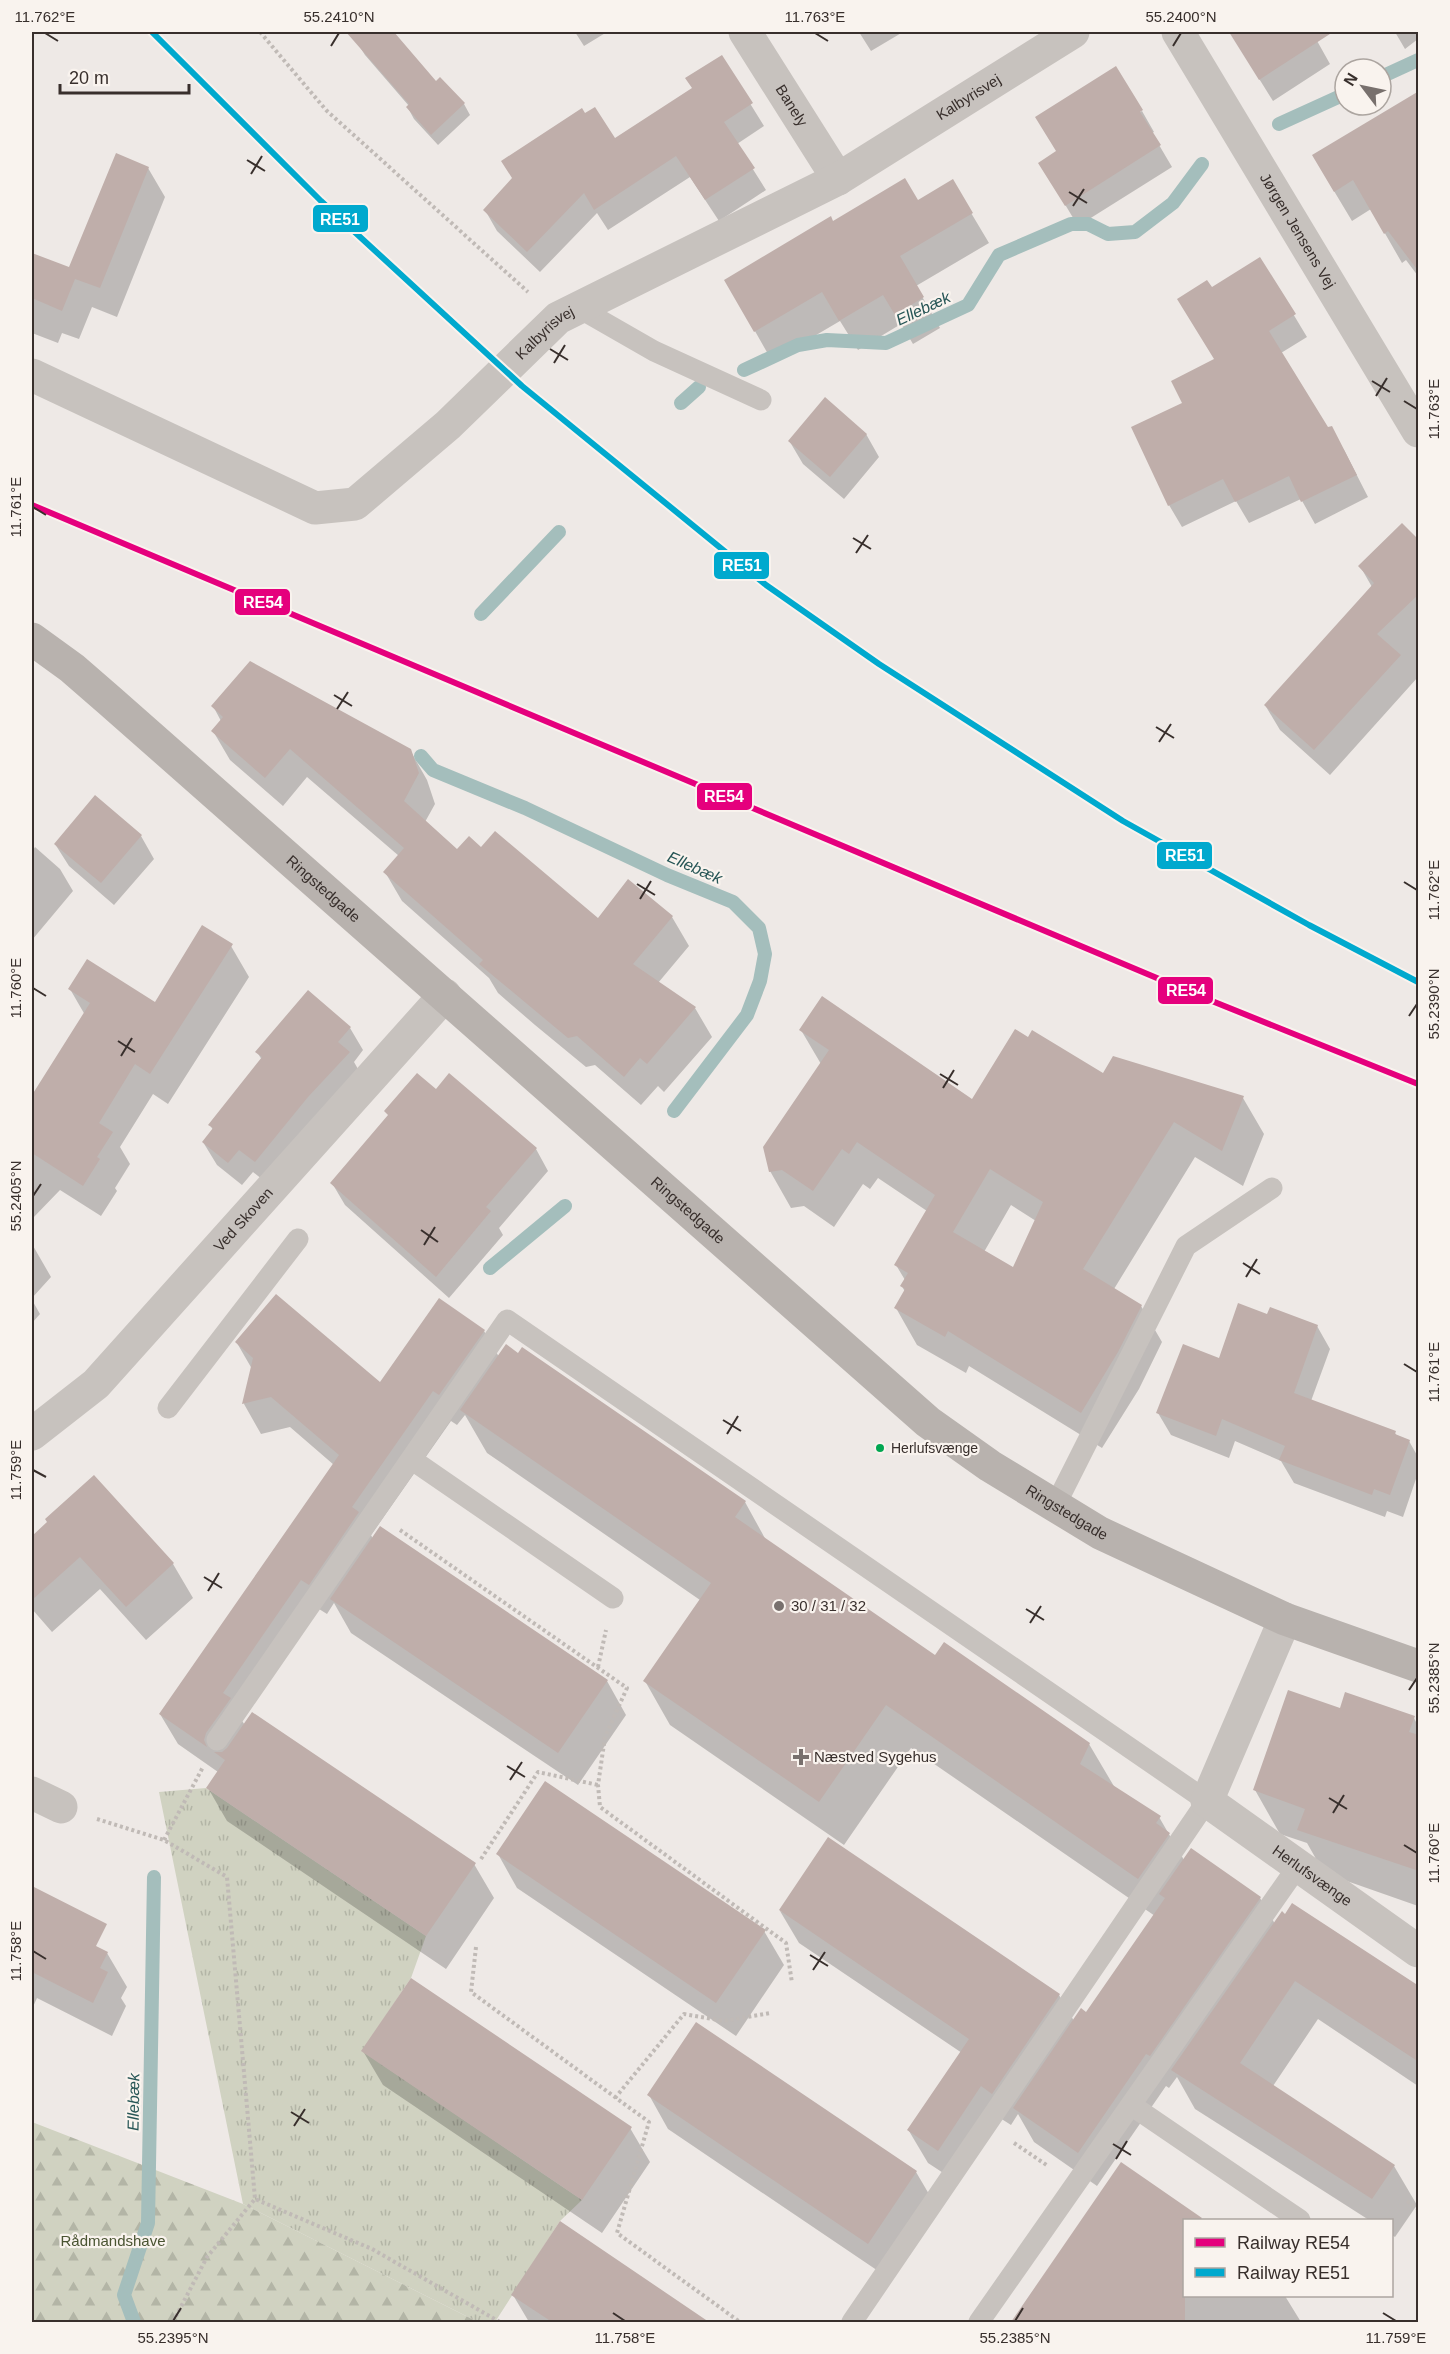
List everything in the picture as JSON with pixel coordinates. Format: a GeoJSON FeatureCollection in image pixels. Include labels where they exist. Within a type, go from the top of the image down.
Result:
{"type":"FeatureCollection","features":[{"type":"Feature","properties":{"kind":"street","name":"Banely"},"geometry":{"type":"LineString","coordinates":[[745,32],[838,179]]}},
{"type":"Feature","properties":{"kind":"street","name":"Kalbyrisvej"},"geometry":{"type":"LineString","coordinates":[[32,375],[315,508],[355,504],[447,425],[568,313],[838,179],[1073,32]]}},
{"type":"Feature","properties":{"kind":"street","name":"Jørgen Jensens Vej"},"geometry":{"type":"LineString","coordinates":[[1178,32],[1419,430]]}},
{"type":"Feature","properties":{"kind":"street","name":"Ringstedgade"},"geometry":{"type":"LineString","coordinates":[[32,639],[72,668],[110,701],[928,1422],[990,1466],[1100,1533],[1285,1619],[1419,1666]]}},
{"type":"Feature","properties":{"kind":"street","name":"Ved Skoven"},"geometry":{"type":"LineString","coordinates":[[32,1434],[96,1384],[445,995]]}},
{"type":"Feature","properties":{"kind":"street"},"geometry":{"type":"LineString","coordinates":[[1207,1802],[1285,1619]]}},
{"type":"Feature","properties":{"kind":"street"},"geometry":{"type":"LineString","coordinates":[[32,1793],[61,1807]]}},
{"type":"Feature","properties":{"kind":"street","name":"Herlufsvænge"},"geometry":{"type":"LineString","coordinates":[[1207,1802],[1419,1951]]}},
{"type":"Feature","properties":{"kind":"lane"},"geometry":{"type":"LineString","coordinates":[[568,313],[761,400]]}},
{"type":"Feature","properties":{"kind":"lane"},"geometry":{"type":"LineString","coordinates":[[1055,1506],[1186,1246],[1272,1188]]}},
{"type":"Feature","properties":{"kind":"lane"},"geometry":{"type":"LineString","coordinates":[[168,1408],[298,1239]]}},
{"type":"Feature","properties":{"kind":"lane"},"geometry":{"type":"LineString","coordinates":[[217,1740],[507,1320],[1207,1802],[852,2322]]}},
{"type":"Feature","properties":{"kind":"lane"},"geometry":{"type":"LineString","coordinates":[[411,1459],[613,1598]]}},
{"type":"Feature","properties":{"kind":"lane"},"geometry":{"type":"LineString","coordinates":[[979,2322],[1298,1866]]}},
{"type":"Feature","properties":{"kind":"lane"},"geometry":{"type":"LineString","coordinates":[[1131,2105],[1299,2219]]}},
{"type":"Feature","properties":{"kind":"path"},"geometry":{"type":"LineString","coordinates":[[260,32],[326,110],[568,313]]}},
{"type":"Feature","properties":{"kind":"path"},"geometry":{"type":"LineString","coordinates":[[375,1512],[627,1688],[605,1737],[598,1785],[600,1807],[786,1943],[792,1983]]}},
{"type":"Feature","properties":{"kind":"path"},"geometry":{"type":"LineString","coordinates":[[598,1668],[613,1598]]}},
{"type":"Feature","properties":{"kind":"path"},"geometry":{"type":"LineString","coordinates":[[164,1840],[217,1740]]}},
{"type":"Feature","properties":{"kind":"path"},"geometry":{"type":"LineString","coordinates":[[481,1859],[538,1772],[598,1785]]}},
{"type":"Feature","properties":{"kind":"path"},"geometry":{"type":"LineString","coordinates":[[61,1807],[164,1840],[227,1877],[255,2199],[207,2257],[173,2322]]}},
{"type":"Feature","properties":{"kind":"path"},"geometry":{"type":"LineString","coordinates":[[476,1947],[471,1992],[649,2122],[617,2233],[740,2322]]}},
{"type":"Feature","properties":{"kind":"path"},"geometry":{"type":"LineString","coordinates":[[615,2098],[684,2013],[724,2021],[770,2013]]}},
{"type":"Feature","properties":{"kind":"path"},"geometry":{"type":"LineString","coordinates":[[986,2124],[1075,2185]]}},
{"type":"Feature","properties":{"kind":"path"},"geometry":{"type":"LineString","coordinates":[[255,2199],[372,2249],[500,2322]]}},
{"type":"Feature","properties":{"kind":"path"},"geometry":{"type":"LineString","coordinates":[[1407,2201],[1419,2209]]}},
{"type":"Feature","properties":{"kind":"green space"},"geometry":{"type":"Polygon","coordinates":[[[206,1788],[426,1936],[411,1978],[362,2051],[582,2200],[560,2221],[495,2322],[478,2322],[243,2204],[159,1792],[206,1788]]]}},
{"type":"Feature","properties":{"kind":"green space","name":"Rådmandshave"},"geometry":{"type":"Polygon","coordinates":[[[32,2122],[243,2204],[478,2322],[32,2322],[32,2122]]]}},
{"type":"Feature","properties":{"kind":"building"},"geometry":{"type":"Polygon","coordinates":[[[346,32],[394,32],[436,81],[440,77],[465,103],[431,135],[406,107],[409,104],[346,32]]]}},
{"type":"Feature","properties":{"kind":"building"},"geometry":{"type":"Polygon","coordinates":[[[1229,32],[1333,32],[1259,80],[1229,32]]]}},
{"type":"Feature","properties":{"kind":"building"},"geometry":{"type":"Polygon","coordinates":[[[722,55],[753,103],[724,122],[755,168],[705,200],[676,156],[594,210],[584,193],[527,252],[483,210],[512,178],[501,161],[582,108],[585,113],[595,107],[615,138],[692,88],[685,78],[722,55]]]}},
{"type":"Feature","properties":{"kind":"building"},"geometry":{"type":"Polygon","coordinates":[[[1116,66],[1143,110],[1140,112],[1161,145],[1065,206],[1038,163],[1056,151],[1035,117],[1116,66]]]}},
{"type":"Feature","properties":{"kind":"building"},"geometry":{"type":"Polygon","coordinates":[[[1419,91],[1419,272],[1388,231],[1384,234],[1353,180],[1334,192],[1312,155],[1376,117],[1393,117],[1393,107],[1419,91]]]}},
{"type":"Feature","properties":{"kind":"building"},"geometry":{"type":"Polygon","coordinates":[[[116,153],[149,167],[100,288],[75,279],[62,311],[32,298],[32,253],[69,267],[116,153]]]}},
{"type":"Feature","properties":{"kind":"building"},"geometry":{"type":"Polygon","coordinates":[[[905,178],[918,200],[953,179],[973,213],[900,256],[924,297],[895,315],[883,295],[839,321],[822,292],[754,332],[724,280],[831,216],[833,221],[905,178]]]}},
{"type":"Feature","properties":{"kind":"building"},"geometry":{"type":"Polygon","coordinates":[[[1260,257],[1296,314],[1269,331],[1328,427],[1332,426],[1357,475],[1301,502],[1289,476],[1235,502],[1223,479],[1168,506],[1131,427],[1182,403],[1171,381],[1214,359],[1177,299],[1207,280],[1212,287],[1260,257]]]}},
{"type":"Feature","properties":{"kind":"building"},"geometry":{"type":"Polygon","coordinates":[[[825,397],[867,434],[830,477],[788,441],[825,397]]]}},
{"type":"Feature","properties":{"kind":"building"},"geometry":{"type":"Polygon","coordinates":[[[1402,523],[1419,540],[1419,594],[1377,634],[1401,655],[1314,750],[1264,705],[1374,583],[1358,566],[1402,523]]]}},
{"type":"Feature","properties":{"kind":"building"},"geometry":{"type":"Polygon","coordinates":[[[250,661],[411,749],[419,773],[404,801],[457,849],[469,836],[481,847],[495,831],[598,918],[628,879],[673,916],[633,964],[696,1007],[647,1064],[640,1058],[624,1077],[577,1036],[568,1038],[479,964],[483,960],[383,872],[404,848],[290,749],[265,778],[211,731],[223,717],[211,706],[250,661]]]}},
{"type":"Feature","properties":{"kind":"building"},"geometry":{"type":"Polygon","coordinates":[[[95,795],[142,835],[101,883],[54,844],[95,795]]]}},
{"type":"Feature","properties":{"kind":"building"},"geometry":{"type":"Polygon","coordinates":[[[202,925],[233,944],[150,1074],[135,1064],[99,1123],[113,1132],[97,1157],[100,1159],[83,1186],[32,1153],[32,1095],[90,1003],[68,989],[87,959],[155,1002],[202,925]]]}},
{"type":"Feature","properties":{"kind":"building"},"geometry":{"type":"Polygon","coordinates":[[[308,990],[351,1027],[338,1042],[350,1052],[308,1097],[255,1162],[239,1150],[228,1163],[202,1142],[213,1128],[208,1125],[262,1057],[255,1052],[308,990]]]}},
{"type":"Feature","properties":{"kind":"building"},"geometry":{"type":"Polygon","coordinates":[[[822,996],[972,1099],[1015,1029],[1028,1037],[1032,1030],[1103,1073],[1113,1056],[1244,1096],[1222,1151],[1174,1122],[1083,1269],[1142,1305],[1118,1352],[1081,1413],[948,1331],[945,1337],[894,1308],[905,1289],[900,1286],[908,1273],[894,1265],[935,1195],[857,1142],[849,1154],[842,1149],[813,1191],[782,1170],[769,1172],[763,1147],[829,1050],[799,1030],[822,996]],[[990,1169],[953,1232],[1013,1267],[1043,1202],[990,1169]]]}},
{"type":"Feature","properties":{"kind":"building"},"geometry":{"type":"Polygon","coordinates":[[[417,1073],[436,1089],[449,1073],[537,1148],[486,1207],[491,1211],[436,1277],[330,1183],[388,1115],[384,1111],[417,1073]]]}},
{"type":"Feature","properties":{"kind":"building"},"geometry":{"type":"Polygon","coordinates":[[[276,1294],[380,1382],[439,1298],[485,1330],[439,1395],[433,1391],[352,1507],[359,1512],[309,1585],[301,1580],[223,1693],[231,1698],[206,1733],[204,1740],[207,1747],[159,1714],[339,1455],[271,1397],[242,1404],[253,1358],[235,1342],[276,1294]]]}},
{"type":"Feature","properties":{"kind":"building"},"geometry":{"type":"Polygon","coordinates":[[[1238,1303],[1267,1314],[1270,1307],[1318,1325],[1294,1393],[1396,1431],[1395,1434],[1410,1440],[1390,1495],[1374,1489],[1372,1495],[1279,1460],[1285,1446],[1222,1419],[1216,1436],[1156,1413],[1183,1344],[1219,1358],[1238,1303]]]}},
{"type":"Feature","properties":{"kind":"building","name":"30 / 31 / 32"},"geometry":{"type":"Polygon","coordinates":[[[506,1344],[518,1353],[522,1347],[746,1501],[735,1517],[935,1655],[944,1642],[1090,1743],[1080,1764],[1161,1816],[1156,1823],[1170,1833],[1138,1879],[886,1705],[819,1802],[643,1681],[711,1583],[460,1410],[506,1344]]]}},
{"type":"Feature","properties":{"kind":"building"},"geometry":{"type":"Polygon","coordinates":[[[94,1475],[174,1563],[126,1607],[80,1557],[32,1600],[32,1536],[47,1522],[45,1519],[94,1475]]]}},
{"type":"Feature","properties":{"kind":"building"},"geometry":{"type":"Polygon","coordinates":[[[380,1526],[608,1680],[558,1753],[330,1599],[380,1526]]]}},
{"type":"Feature","properties":{"kind":"building"},"geometry":{"type":"Polygon","coordinates":[[[1288,1690],[1340,1708],[1345,1692],[1415,1716],[1409,1732],[1419,1735],[1419,1871],[1297,1830],[1305,1809],[1253,1790],[1288,1690]]]}},
{"type":"Feature","properties":{"kind":"building"},"geometry":{"type":"Polygon","coordinates":[[[252,1712],[476,1863],[426,1936],[206,1788],[225,1760],[214,1752],[222,1752],[227,1748],[252,1712]]]}},
{"type":"Feature","properties":{"kind":"building"},"geometry":{"type":"Polygon","coordinates":[[[545,1781],[766,1930],[716,2003],[496,1854],[545,1781]]]}},
{"type":"Feature","properties":{"kind":"building"},"geometry":{"type":"Polygon","coordinates":[[[828,1837],[1060,1994],[992,2094],[981,2086],[938,2151],[907,2130],[969,2039],[779,1910],[828,1837]]]}},
{"type":"Feature","properties":{"kind":"building"},"geometry":{"type":"Polygon","coordinates":[[[1191,1848],[1261,1897],[1150,2056],[1146,2054],[1078,2153],[1013,2108],[1081,2008],[1086,2012],[1165,1898],[1159,1894],[1191,1848]]]}},
{"type":"Feature","properties":{"kind":"building"},"geometry":{"type":"Polygon","coordinates":[[[32,1886],[107,1924],[96,1946],[108,1952],[100,1968],[108,1972],[93,2003],[32,1972],[32,1886]]]}},
{"type":"Feature","properties":{"kind":"building"},"geometry":{"type":"Polygon","coordinates":[[[1292,1903],[1419,1986],[1419,2062],[1295,1981],[1240,2063],[1395,2165],[1372,2199],[1171,2070],[1282,1911],[1285,1914],[1292,1903]]]}},
{"type":"Feature","properties":{"kind":"building"},"geometry":{"type":"Polygon","coordinates":[[[411,1978],[632,2127],[582,2200],[361,2051],[411,1978]]]}},
{"type":"Feature","properties":{"kind":"building"},"geometry":{"type":"Polygon","coordinates":[[[696,2022],[917,2171],[868,2244],[647,2095],[696,2022]]]}},
{"type":"Feature","properties":{"kind":"building"},"geometry":{"type":"Polygon","coordinates":[[[1121,2162],[1202,2218],[1183,2219],[1185,2322],[1011,2322],[1121,2162]]]}},
{"type":"Feature","properties":{"kind":"building"},"geometry":{"type":"Polygon","coordinates":[[[560,2221],[709,2322],[552,2322],[511,2295],[560,2221]]]}},
{"type":"Feature","properties":{"kind":"waterway","name":"Ellebæk"},"geometry":{"type":"LineString","coordinates":[[1393,71],[1418,60]]}},
{"type":"Feature","properties":{"kind":"waterway","name":"Ellebæk"},"geometry":{"type":"LineString","coordinates":[[1279,124],[1333,99]]}},
{"type":"Feature","properties":{"kind":"waterway","name":"Ellebæk"},"geometry":{"type":"LineString","coordinates":[[744,370],[798,345],[827,340],[886,343],[968,305],[999,255],[1071,224],[1088,224],[1108,234],[1135,232],[1173,203],[1202,164]]}},
{"type":"Feature","properties":{"kind":"waterway","name":"Ellebæk"},"geometry":{"type":"LineString","coordinates":[[681,403],[699,387]]}},
{"type":"Feature","properties":{"kind":"waterway","name":"Ellebæk"},"geometry":{"type":"LineString","coordinates":[[481,614],[559,532]]}},
{"type":"Feature","properties":{"kind":"waterway","name":"Ellebæk"},"geometry":{"type":"LineString","coordinates":[[421,756],[433,770],[525,808],[667,875],[733,902],[759,928],[765,954],[760,981],[747,1015],[674,1111]]}},
{"type":"Feature","properties":{"kind":"waterway","name":"Ellebæk"},"geometry":{"type":"LineString","coordinates":[[490,1268],[565,1206]]}},
{"type":"Feature","properties":{"kind":"waterway","name":"Ellebæk"},"geometry":{"type":"LineString","coordinates":[[134,2322],[124,2295],[148,2223],[154,1877]]}},
{"type":"Feature","properties":{"kind":"rail line","name":"RE51"},"geometry":{"type":"LineString","coordinates":[[152,32],[321,201],[522,386],[766,585],[879,664],[1123,821],[1309,925],[1418,982]]}},
{"type":"Feature","properties":{"kind":"rail line","name":"RE54"},"geometry":{"type":"LineString","coordinates":[[32,505],[1202,997],[1418,1084]]}},
{"type":"Feature","properties":{"kind":"place","name":"Herlufsvænge"},"geometry":{"type":"Point","coordinates":[880,1448]}},
{"type":"Feature","properties":{"kind":"place","name":"30 / 31 / 32"},"geometry":{"type":"Point","coordinates":[779,1606]}},
{"type":"Feature","properties":{"kind":"place","name":"Næstved Sygehus"},"geometry":{"type":"Point","coordinates":[801,1757]}}]}
